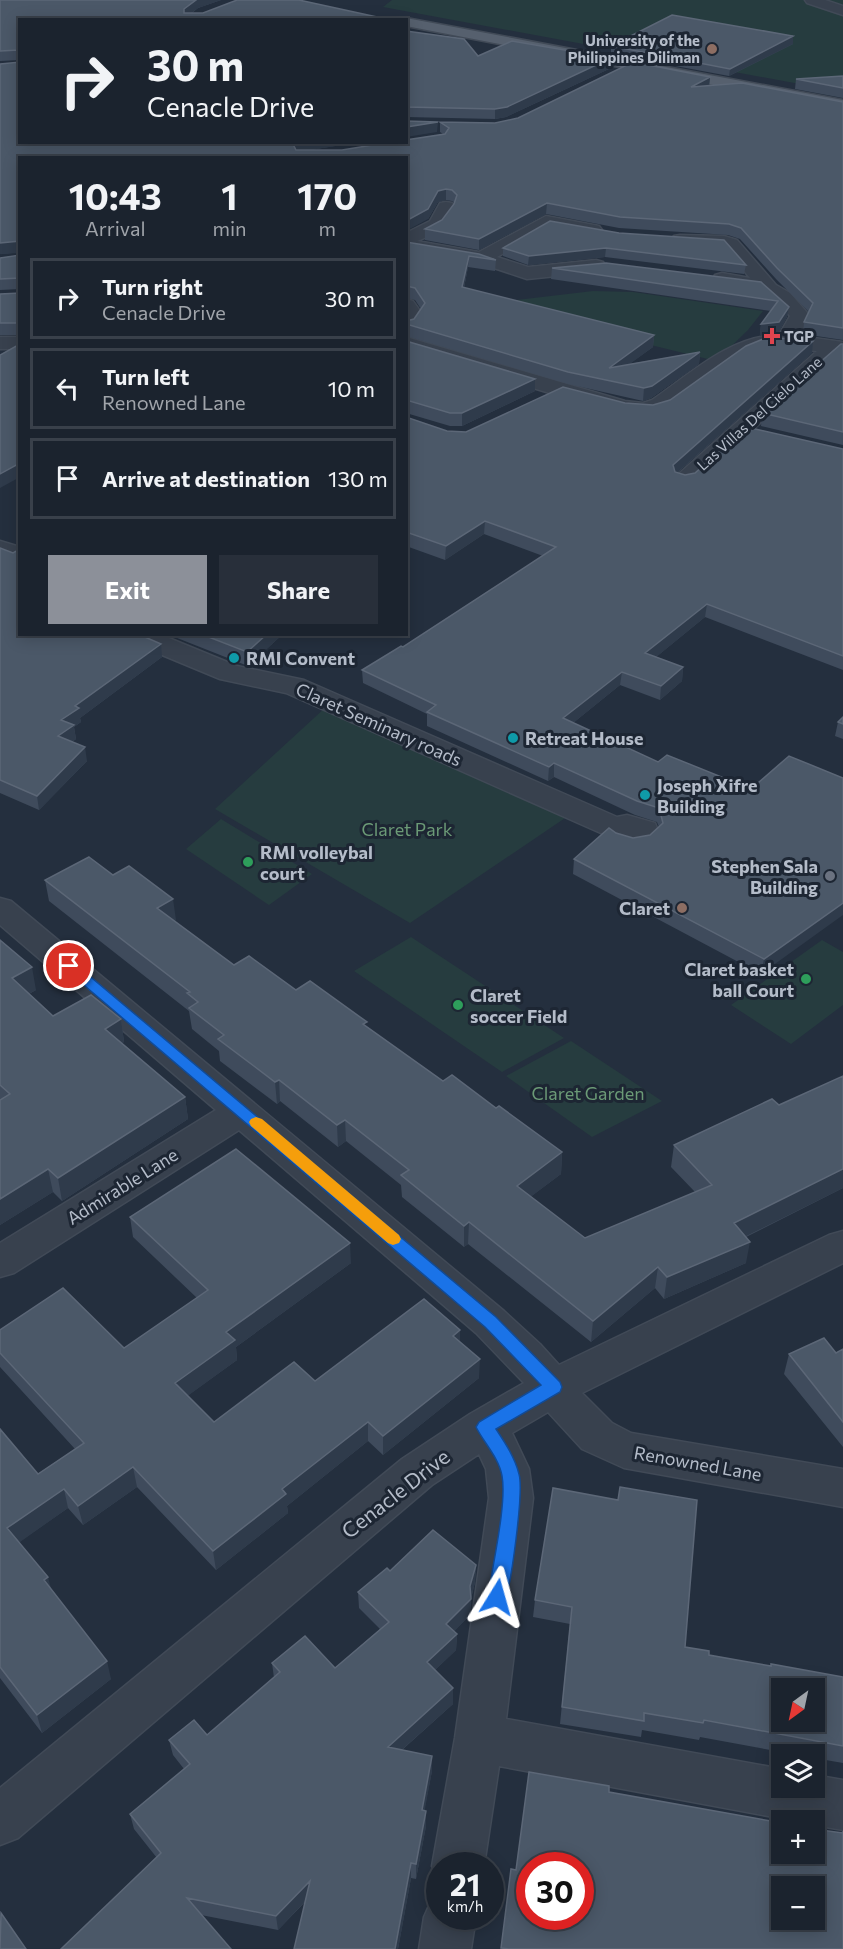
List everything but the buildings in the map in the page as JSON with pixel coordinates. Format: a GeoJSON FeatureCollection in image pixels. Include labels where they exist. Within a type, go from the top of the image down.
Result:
{"type":"FeatureCollection","features":[{"type":"Feature","properties":{"kind":"main road"},"geometry":{"type":"LineString","coordinates":[[408,22],[843,105]]}},
{"type":"Feature","properties":{"kind":"street"},"geometry":{"type":"LineString","coordinates":[[812,0],[843,11]]}},
{"type":"Feature","properties":{"kind":"street"},"geometry":{"type":"LineString","coordinates":[[610,74],[630,64]]}},
{"type":"Feature","properties":{"kind":"street"},"geometry":{"type":"LineString","coordinates":[[408,238],[438,225],[442,221],[446,207]]}},
{"type":"Feature","properties":{"kind":"street"},"geometry":{"type":"LineString","coordinates":[[482,258],[546,220],[608,233]]}},
{"type":"Feature","properties":{"kind":"street"},"geometry":{"type":"LineString","coordinates":[[659,239],[728,242],[733,245],[767,285],[800,316],[780,340]]}},
{"type":"Feature","properties":{"kind":"street"},"geometry":{"type":"LineString","coordinates":[[408,245],[482,258],[527,273],[580,266],[615,266]]}},
{"type":"Feature","properties":{"kind":"street"},"geometry":{"type":"LineString","coordinates":[[701,276],[767,285]]}},
{"type":"Feature","properties":{"kind":"street"},"geometry":{"type":"LineString","coordinates":[[408,308],[413,315],[408,322]]}},
{"type":"Feature","properties":{"kind":"street"},"geometry":{"type":"LineString","coordinates":[[408,344],[560,390],[634,409],[653,408],[736,352],[763,341],[780,340],[838,347]]}},
{"type":"Feature","properties":{"kind":"street"},"geometry":{"type":"LineString","coordinates":[[0,343],[18,343]]}},
{"type":"Feature","properties":{"kind":"street","name":"Las Villas Del Cielo Lane"},"geometry":{"type":"LineString","coordinates":[[684,479],[838,347]]}},
{"type":"Feature","properties":{"kind":"street"},"geometry":{"type":"LineString","coordinates":[[530,405],[560,390]]}},
{"type":"Feature","properties":{"kind":"street"},"geometry":{"type":"LineString","coordinates":[[0,548],[18,554]]}},
{"type":"Feature","properties":{"kind":"street","name":"Claret Seminary roads"},"geometry":{"type":"LineString","coordinates":[[140,636],[230,673],[294,686],[618,829]]}},
{"type":"Feature","properties":{"kind":"street","name":"Renowned Lane"},"geometry":{"type":"LineString","coordinates":[[0,908],[490,1322],[554,1387],[579,1419],[597,1436],[624,1450],[843,1488]]}},
{"type":"Feature","properties":{"kind":"street","name":"Admirable Lane"},"geometry":{"type":"LineString","coordinates":[[0,1262],[243,1111]]}},
{"type":"Feature","properties":{"kind":"street","name":"Cenacle Drive"},"geometry":{"type":"LineString","coordinates":[[0,1820],[417,1472],[485,1427],[554,1387],[843,1246]]}},
{"type":"Feature","properties":{"kind":"street"},"geometry":{"type":"LineString","coordinates":[[460,1852],[479,1738],[511,1498],[511,1476],[504,1457],[485,1427]]}},
{"type":"Feature","properties":{"kind":"street"},"geometry":{"type":"LineString","coordinates":[[479,1738],[843,1805]]}},
{"type":"Feature","properties":{"kind":"street"},"geometry":{"type":"LineString","coordinates":[[445,1949],[448,1930]]}},
{"type":"Feature","properties":{"kind":"green space","name":"University of the Philippines Diliman"},"geometry":{"type":"Polygon","coordinates":[[[392,0],[843,0],[843,92],[383,7],[392,0]]]}},
{"type":"Feature","properties":{"kind":"green space"},"geometry":{"type":"Polygon","coordinates":[[[593,291],[633,292],[763,311],[748,330],[716,361],[483,304],[593,291]]]}},
{"type":"Feature","properties":{"kind":"green space","name":"Claret Park"},"geometry":{"type":"Polygon","coordinates":[[[326,707],[571,814],[410,923],[215,809],[326,707]]]}},
{"type":"Feature","properties":{"kind":"green space","name":"RMI volleybal court"},"geometry":{"type":"Polygon","coordinates":[[[221,819],[312,874],[269,905],[186,849],[221,819]]]}},
{"type":"Feature","properties":{"kind":"green space","name":"Claret soccer Field"},"geometry":{"type":"Polygon","coordinates":[[[411,937],[564,1038],[502,1072],[354,971],[411,937]]]}},
{"type":"Feature","properties":{"kind":"green space","name":"Claret basket ball Court"},"geometry":{"type":"Polygon","coordinates":[[[822,940],[843,952],[843,1005],[791,1044],[731,1005],[822,940]]]}},
{"type":"Feature","properties":{"kind":"green space","name":"Claret Garden"},"geometry":{"type":"Polygon","coordinates":[[[571,1041],[662,1101],[592,1137],[506,1076],[571,1041]]]}},
{"type":"Feature","properties":{"kind":"slow traffic"},"geometry":{"type":"LineString","coordinates":[[256,1122],[393,1239]]}},
{"type":"Feature","properties":{"kind":"place","name":"University of the Philippines Diliman"},"geometry":{"type":"Point","coordinates":[712,49]}},
{"type":"Feature","properties":{"kind":"place","name":"TGP"},"geometry":{"type":"Point","coordinates":[772,336]}},
{"type":"Feature","properties":{"kind":"place","name":"RMI Convent"},"geometry":{"type":"Point","coordinates":[234,658]}},
{"type":"Feature","properties":{"kind":"place","name":"Retreat House"},"geometry":{"type":"Point","coordinates":[513,738]}},
{"type":"Feature","properties":{"kind":"place","name":"Joseph Xifre Building"},"geometry":{"type":"Point","coordinates":[645,795]}},
{"type":"Feature","properties":{"kind":"place","name":"RMI volleybal court"},"geometry":{"type":"Point","coordinates":[248,862]}},
{"type":"Feature","properties":{"kind":"place","name":"Stephen Sala Building"},"geometry":{"type":"Point","coordinates":[830,876]}},
{"type":"Feature","properties":{"kind":"place","name":"Claret"},"geometry":{"type":"Point","coordinates":[682,908]}},
{"type":"Feature","properties":{"kind":"place","name":"Claret basket ball Court"},"geometry":{"type":"Point","coordinates":[806,979]}},
{"type":"Feature","properties":{"kind":"place","name":"Claret soccer Field"},"geometry":{"type":"Point","coordinates":[458,1005]}},
{"type":"Feature","properties":{"kind":"route"},"geometry":{"type":"LineString","coordinates":[[69,966],[490,1322],[554,1387],[485,1427],[504,1457],[511,1476],[511,1498],[497,1597]]}}]}
